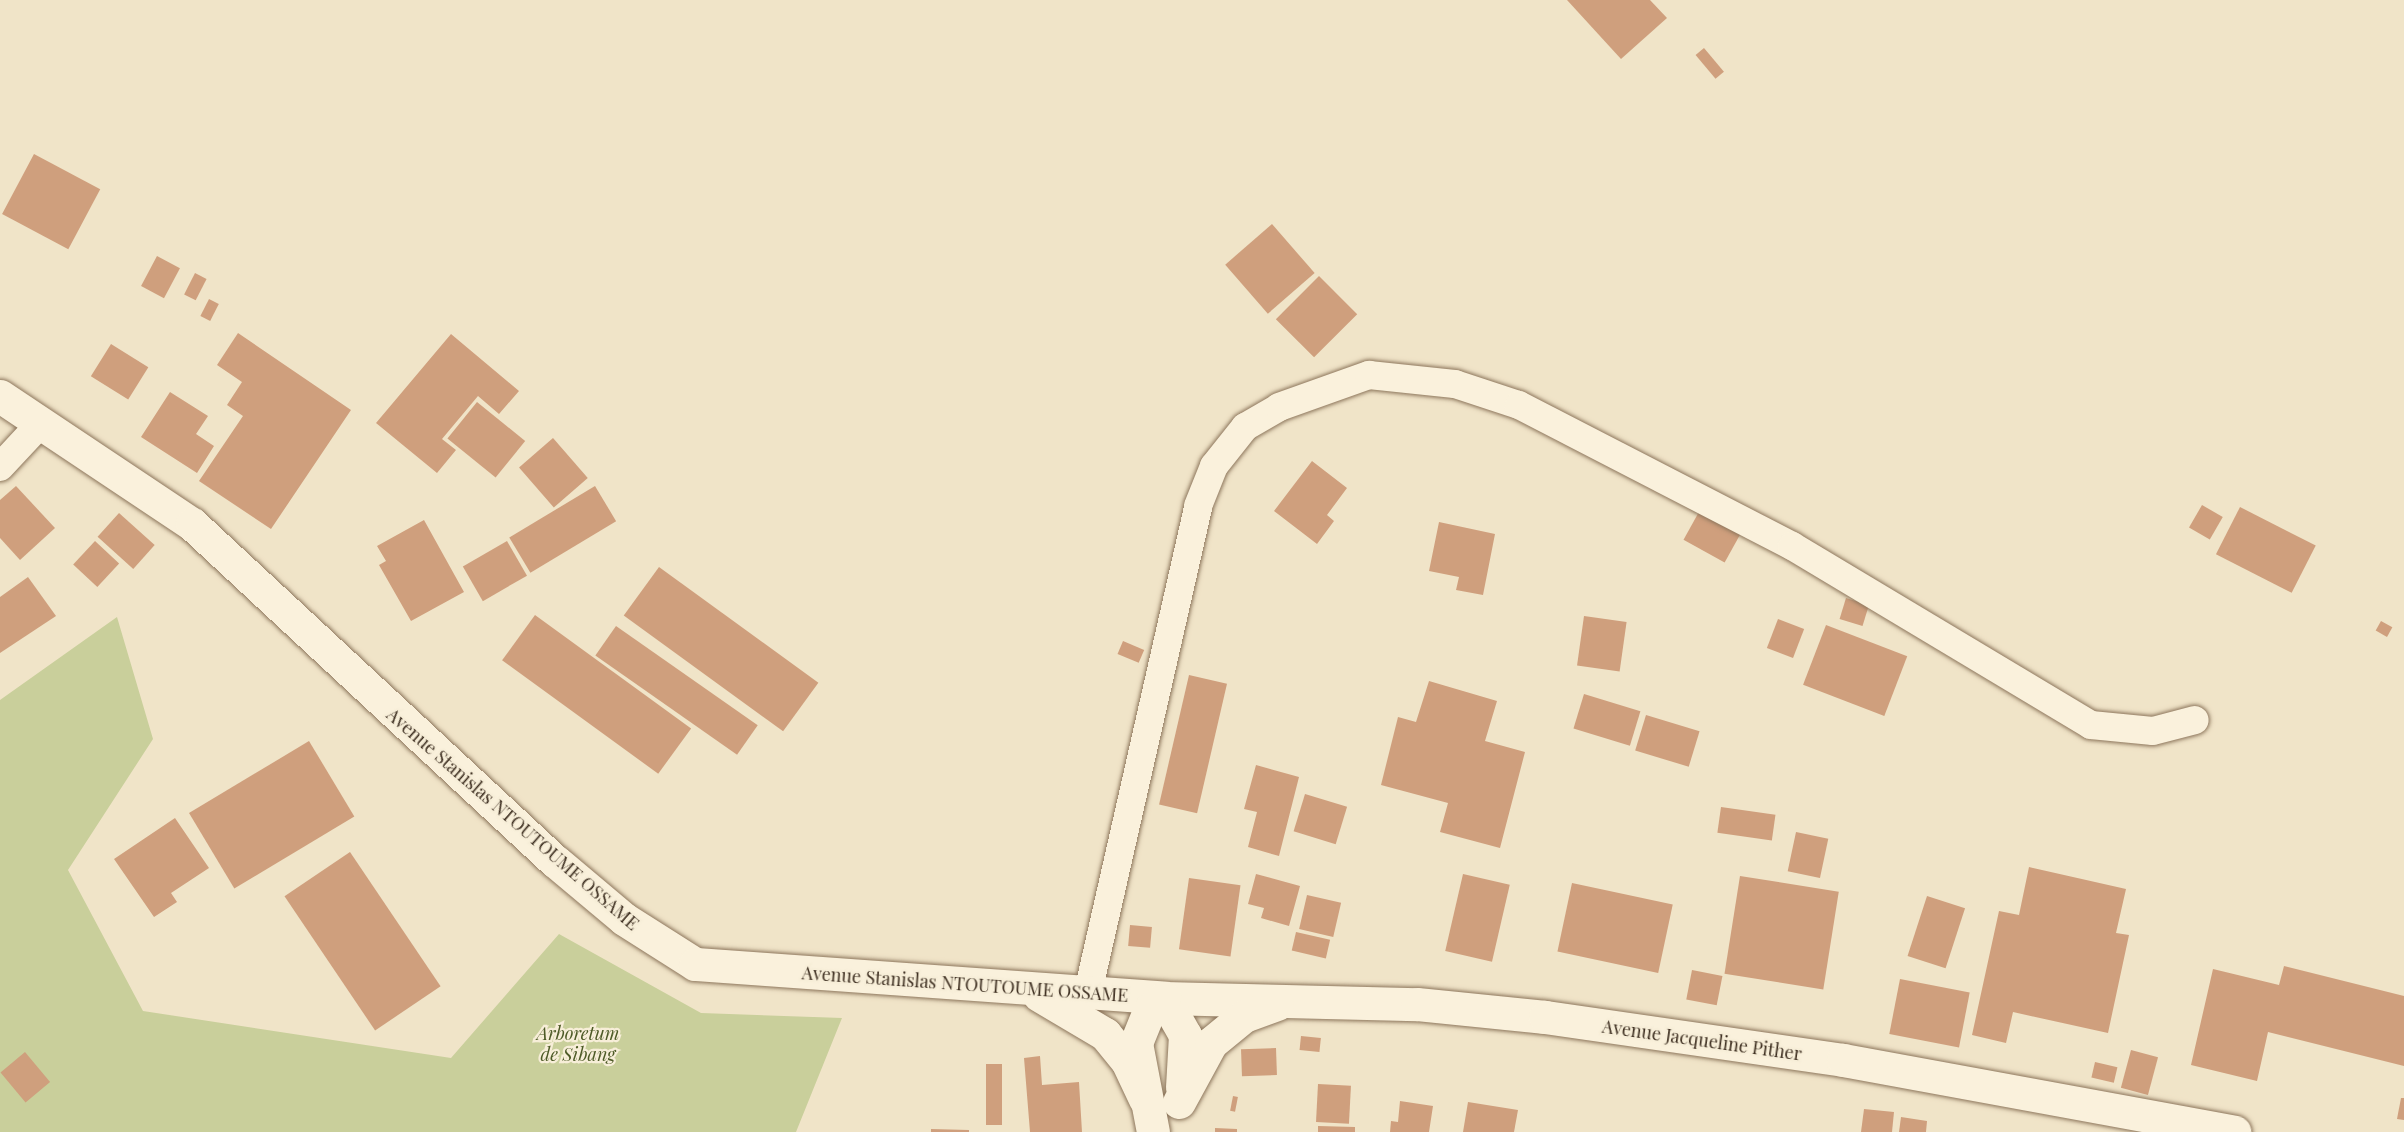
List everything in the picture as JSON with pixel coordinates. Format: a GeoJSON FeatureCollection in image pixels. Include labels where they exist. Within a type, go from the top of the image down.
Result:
{"type":"FeatureCollection","features":[{"type":"Feature","properties":{"kind":"street"},"geometry":{"type":"LineString","coordinates":[[1088,992],[1198,506],[1214,466],[1245,427],[1290,403],[1369,375],[1455,384],[1519,405],[1792,546],[2091,725],[2153,732],[2195,720]]}},
{"type":"Feature","properties":{"kind":"street","name":"Avenue Stanislas NTOUTOUME OSSAME"},"geometry":{"type":"LineString","coordinates":[[0,396],[192,524],[522,831],[656,942],[695,964],[727,970],[1164,998]]}},
{"type":"Feature","properties":{"kind":"street"},"geometry":{"type":"LineString","coordinates":[[0,467],[41,423]]}},
{"type":"Feature","properties":{"kind":"street"},"geometry":{"type":"LineString","coordinates":[[1027,989],[1105,1034],[1127,1061],[1144,1099]]}},
{"type":"Feature","properties":{"kind":"street"},"geometry":{"type":"LineString","coordinates":[[1153,1132],[1144,1099],[1136,1043],[1150,1009],[1164,998],[1185,1035],[1174,1117]]}},
{"type":"Feature","properties":{"kind":"street","name":"Avenue Jacqueline Pither"},"geometry":{"type":"LineString","coordinates":[[1164,998],[1290,999],[1417,1004],[1557,1019],[1843,1060],[2234,1132]]}},
{"type":"Feature","properties":{"kind":"street"},"geometry":{"type":"LineString","coordinates":[[1174,1117],[1211,1043],[1227,1027],[1290,999]]}},
{"type":"Feature","properties":{"kind":"green space","name":"Arboretum de Sibang"},"geometry":{"type":"Polygon","coordinates":[[[117,617],[153,739],[68,870],[143,1011],[451,1058],[559,934],[701,1013],[842,1018],[796,1132],[0,1132],[0,700],[117,617]]]}},
{"type":"Feature","properties":{"kind":"building"},"geometry":{"type":"Polygon","coordinates":[[[1567,0],[1650,0],[1667,18],[1621,59],[1567,0]]]}},
{"type":"Feature","properties":{"kind":"building"},"geometry":{"type":"Polygon","coordinates":[[[1704,48],[1724,72],[1715,79],[1696,55],[1704,48]]]}},
{"type":"Feature","properties":{"kind":"building"},"geometry":{"type":"Polygon","coordinates":[[[34,154],[100,189],[68,249],[2,214],[34,154]]]}},
{"type":"Feature","properties":{"kind":"building"},"geometry":{"type":"Polygon","coordinates":[[[1272,224],[1315,273],[1268,314],[1225,265],[1272,224]]]}},
{"type":"Feature","properties":{"kind":"building"},"geometry":{"type":"Polygon","coordinates":[[[157,256],[180,268],[164,298],[141,286],[157,256]]]}},
{"type":"Feature","properties":{"kind":"building"},"geometry":{"type":"Polygon","coordinates":[[[195,273],[207,279],[196,300],[184,294],[195,273]]]}},
{"type":"Feature","properties":{"kind":"building"},"geometry":{"type":"Polygon","coordinates":[[[1319,276],[1357,314],[1314,357],[1276,319],[1319,276]]]}},
{"type":"Feature","properties":{"kind":"building"},"geometry":{"type":"Polygon","coordinates":[[[209,299],[219,304],[210,321],[200,316],[209,299]]]}},
{"type":"Feature","properties":{"kind":"building"},"geometry":{"type":"Polygon","coordinates":[[[238,333],[351,410],[271,529],[199,481],[243,416],[227,405],[242,382],[217,365],[238,333]]]}},
{"type":"Feature","properties":{"kind":"building"},"geometry":{"type":"Polygon","coordinates":[[[451,334],[519,391],[499,414],[478,396],[442,439],[456,450],[437,473],[376,423],[451,334]]]}},
{"type":"Feature","properties":{"kind":"building"},"geometry":{"type":"Polygon","coordinates":[[[111,344],[148,367],[128,400],[91,376],[111,344]]]}},
{"type":"Feature","properties":{"kind":"building"},"geometry":{"type":"Polygon","coordinates":[[[170,392],[208,416],[196,434],[214,446],[197,473],[141,437],[170,392]]]}},
{"type":"Feature","properties":{"kind":"building"},"geometry":{"type":"Polygon","coordinates":[[[477,402],[525,441],[496,478],[447,439],[477,402]]]}},
{"type":"Feature","properties":{"kind":"building"},"geometry":{"type":"Polygon","coordinates":[[[553,438],[588,478],[554,508],[519,468],[553,438]]]}},
{"type":"Feature","properties":{"kind":"building"},"geometry":{"type":"Polygon","coordinates":[[[1312,461],[1347,488],[1327,515],[1334,521],[1317,544],[1274,511],[1312,461]]]}},
{"type":"Feature","properties":{"kind":"building"},"geometry":{"type":"Polygon","coordinates":[[[16,486],[55,528],[20,560],[0,538],[0,500],[16,486]]]}},
{"type":"Feature","properties":{"kind":"building"},"geometry":{"type":"Polygon","coordinates":[[[595,486],[616,521],[530,573],[509,538],[595,486]]]}},
{"type":"Feature","properties":{"kind":"building"},"geometry":{"type":"Polygon","coordinates":[[[2202,505],[2223,517],[2210,540],[2189,528],[2202,505]]]}},
{"type":"Feature","properties":{"kind":"building"},"geometry":{"type":"Polygon","coordinates":[[[2240,507],[2316,546],[2292,593],[2216,554],[2240,507]]]}},
{"type":"Feature","properties":{"kind":"building"},"geometry":{"type":"Polygon","coordinates":[[[1700,510],[1741,533],[1725,563],[1684,540],[1700,510]]]}},
{"type":"Feature","properties":{"kind":"building"},"geometry":{"type":"Polygon","coordinates":[[[119,513],[155,545],[133,569],[98,537],[119,513]]]}},
{"type":"Feature","properties":{"kind":"building"},"geometry":{"type":"Polygon","coordinates":[[[424,520],[464,592],[411,621],[379,565],[386,561],[377,546],[424,520]]]}},
{"type":"Feature","properties":{"kind":"building"},"geometry":{"type":"Polygon","coordinates":[[[1439,522],[1495,534],[1483,595],[1456,590],[1459,577],[1429,571],[1439,522]]]}},
{"type":"Feature","properties":{"kind":"building"},"geometry":{"type":"Polygon","coordinates":[[[95,541],[119,564],[97,587],[73,564],[95,541]]]}},
{"type":"Feature","properties":{"kind":"building"},"geometry":{"type":"Polygon","coordinates":[[[507,541],[527,576],[483,601],[463,566],[507,541]]]}},
{"type":"Feature","properties":{"kind":"building"},"geometry":{"type":"Polygon","coordinates":[[[659,567],[818,683],[783,731],[624,616],[659,567]]]}},
{"type":"Feature","properties":{"kind":"building"},"geometry":{"type":"Polygon","coordinates":[[[28,577],[56,616],[0,653],[0,597],[28,577]]]}},
{"type":"Feature","properties":{"kind":"building"},"geometry":{"type":"Polygon","coordinates":[[[1846,598],[1869,605],[1863,626],[1840,619],[1846,598]]]}},
{"type":"Feature","properties":{"kind":"building"},"geometry":{"type":"Polygon","coordinates":[[[535,615],[691,728],[658,774],[502,660],[535,615]]]}},
{"type":"Feature","properties":{"kind":"building"},"geometry":{"type":"Polygon","coordinates":[[[1584,616],[1627,622],[1620,671],[1577,666],[1584,616]]]}},
{"type":"Feature","properties":{"kind":"building"},"geometry":{"type":"Polygon","coordinates":[[[1778,619],[1804,629],[1793,658],[1767,648],[1778,619]]]}},
{"type":"Feature","properties":{"kind":"building"},"geometry":{"type":"Polygon","coordinates":[[[2381,621],[2392,627],[2387,637],[2376,631],[2381,621]]]}},
{"type":"Feature","properties":{"kind":"building"},"geometry":{"type":"Polygon","coordinates":[[[1826,625],[1907,656],[1884,716],[1803,685],[1826,625]]]}},
{"type":"Feature","properties":{"kind":"building"},"geometry":{"type":"Polygon","coordinates":[[[616,626],[758,725],[737,755],[595,655],[616,626]]]}},
{"type":"Feature","properties":{"kind":"building"},"geometry":{"type":"Polygon","coordinates":[[[1123,641],[1144,650],[1139,663],[1118,654],[1123,641]]]}},
{"type":"Feature","properties":{"kind":"building"},"geometry":{"type":"Polygon","coordinates":[[[1189,675],[1227,684],[1197,813],[1159,805],[1189,675]]]}},
{"type":"Feature","properties":{"kind":"building"},"geometry":{"type":"Polygon","coordinates":[[[1429,681],[1497,701],[1485,741],[1525,752],[1500,848],[1440,832],[1448,803],[1381,785],[1398,717],[1416,722],[1429,681]]]}},
{"type":"Feature","properties":{"kind":"building"},"geometry":{"type":"Polygon","coordinates":[[[1584,694],[1640,711],[1630,746],[1573,728],[1584,694]]]}},
{"type":"Feature","properties":{"kind":"building"},"geometry":{"type":"Polygon","coordinates":[[[1646,715],[1700,731],[1689,767],[1635,750],[1646,715]]]}},
{"type":"Feature","properties":{"kind":"building"},"geometry":{"type":"Polygon","coordinates":[[[309,741],[354,816],[234,889],[189,813],[309,741]]]}},
{"type":"Feature","properties":{"kind":"building"},"geometry":{"type":"Polygon","coordinates":[[[1256,765],[1299,777],[1279,856],[1248,847],[1257,812],[1244,809],[1256,765]]]}},
{"type":"Feature","properties":{"kind":"building"},"geometry":{"type":"Polygon","coordinates":[[[1305,794],[1347,807],[1336,844],[1294,831],[1305,794]]]}},
{"type":"Feature","properties":{"kind":"building"},"geometry":{"type":"Polygon","coordinates":[[[1721,807],[1775,815],[1772,840],[1717,833],[1721,807]]]}},
{"type":"Feature","properties":{"kind":"building"},"geometry":{"type":"Polygon","coordinates":[[[175,818],[209,868],[171,893],[177,902],[154,917],[114,859],[175,818]]]}},
{"type":"Feature","properties":{"kind":"building"},"geometry":{"type":"Polygon","coordinates":[[[1796,832],[1828,839],[1820,878],[1788,871],[1796,832]]]}},
{"type":"Feature","properties":{"kind":"building"},"geometry":{"type":"Polygon","coordinates":[[[350,852],[441,986],[375,1030],[285,896],[350,852]]]}},
{"type":"Feature","properties":{"kind":"building"},"geometry":{"type":"Polygon","coordinates":[[[2029,867],[2126,889],[2116,933],[2129,935],[2108,1033],[2013,1012],[2006,1043],[1972,1035],[1999,911],[2019,915],[2029,867]]]}},
{"type":"Feature","properties":{"kind":"building"},"geometry":{"type":"Polygon","coordinates":[[[1256,874],[1300,886],[1289,926],[1261,918],[1264,908],[1248,904],[1256,874]]]}},
{"type":"Feature","properties":{"kind":"building"},"geometry":{"type":"Polygon","coordinates":[[[1463,874],[1510,885],[1492,962],[1445,951],[1463,874]]]}},
{"type":"Feature","properties":{"kind":"building"},"geometry":{"type":"Polygon","coordinates":[[[1740,876],[1839,892],[1823,989],[1725,974],[1740,876]]]}},
{"type":"Feature","properties":{"kind":"building"},"geometry":{"type":"Polygon","coordinates":[[[1189,878],[1240,885],[1230,957],[1179,949],[1189,878]]]}},
{"type":"Feature","properties":{"kind":"building"},"geometry":{"type":"Polygon","coordinates":[[[1572,883],[1673,904],[1658,973],[1557,951],[1572,883]]]}},
{"type":"Feature","properties":{"kind":"building"},"geometry":{"type":"Polygon","coordinates":[[[1307,895],[1341,903],[1333,937],[1299,929],[1307,895]]]}},
{"type":"Feature","properties":{"kind":"building"},"geometry":{"type":"Polygon","coordinates":[[[1927,896],[1965,908],[1946,968],[1908,956],[1927,896]]]}},
{"type":"Feature","properties":{"kind":"building"},"geometry":{"type":"Polygon","coordinates":[[[1130,925],[1152,927],[1150,948],[1128,946],[1130,925]]]}},
{"type":"Feature","properties":{"kind":"building"},"geometry":{"type":"Polygon","coordinates":[[[1296,932],[1330,940],[1326,958],[1292,951],[1296,932]]]}},
{"type":"Feature","properties":{"kind":"building"},"geometry":{"type":"Polygon","coordinates":[[[2284,966],[2404,996],[2404,1066],[2268,1032],[2257,1081],[2191,1065],[2213,969],[2279,985],[2284,966]]]}},
{"type":"Feature","properties":{"kind":"building"},"geometry":{"type":"Polygon","coordinates":[[[1692,970],[1722,976],[1717,1005],[1686,999],[1692,970]]]}},
{"type":"Feature","properties":{"kind":"building"},"geometry":{"type":"Polygon","coordinates":[[[1900,979],[1970,993],[1959,1048],[1889,1034],[1900,979]]]}},
{"type":"Feature","properties":{"kind":"building"},"geometry":{"type":"Polygon","coordinates":[[[1301,1036],[1321,1038],[1319,1052],[1300,1050],[1301,1036]]]}},
{"type":"Feature","properties":{"kind":"building"},"geometry":{"type":"Polygon","coordinates":[[[1276,1048],[1277,1075],[1242,1076],[1241,1049],[1276,1048]]]}},
{"type":"Feature","properties":{"kind":"building"},"geometry":{"type":"Polygon","coordinates":[[[2131,1050],[2158,1057],[2148,1095],[2121,1088],[2131,1050]]]}},
{"type":"Feature","properties":{"kind":"building"},"geometry":{"type":"Polygon","coordinates":[[[25,1052],[50,1082],[26,1102],[0,1073],[25,1052]]]}},
{"type":"Feature","properties":{"kind":"building"},"geometry":{"type":"Polygon","coordinates":[[[1040,1056],[1042,1085],[1079,1082],[1082,1132],[1030,1132],[1024,1058],[1040,1056]]]}},
{"type":"Feature","properties":{"kind":"building"},"geometry":{"type":"Polygon","coordinates":[[[2095,1062],[2117,1067],[2114,1083],[2091,1078],[2095,1062]]]}},
{"type":"Feature","properties":{"kind":"building"},"geometry":{"type":"Polygon","coordinates":[[[986,1064],[1002,1064],[1002,1125],[986,1125],[986,1064]]]}},
{"type":"Feature","properties":{"kind":"building"},"geometry":{"type":"Polygon","coordinates":[[[1318,1084],[1351,1086],[1349,1124],[1316,1122],[1318,1084]]]}},
{"type":"Feature","properties":{"kind":"building"},"geometry":{"type":"Polygon","coordinates":[[[1233,1096],[1238,1097],[1235,1112],[1230,1111],[1233,1096]]]}},
{"type":"Feature","properties":{"kind":"building"},"geometry":{"type":"Polygon","coordinates":[[[2401,1098],[2404,1098],[2404,1120],[2397,1119],[2401,1098]]]}},
{"type":"Feature","properties":{"kind":"building"},"geometry":{"type":"Polygon","coordinates":[[[1400,1101],[1433,1106],[1429,1132],[1390,1132],[1391,1121],[1398,1122],[1400,1101]]]}},
{"type":"Feature","properties":{"kind":"building"},"geometry":{"type":"Polygon","coordinates":[[[1468,1102],[1518,1110],[1514,1132],[1463,1132],[1468,1102]]]}},
{"type":"Feature","properties":{"kind":"building"},"geometry":{"type":"Polygon","coordinates":[[[1864,1109],[1894,1112],[1892,1132],[1861,1132],[1864,1109]]]}},
{"type":"Feature","properties":{"kind":"building"},"geometry":{"type":"Polygon","coordinates":[[[1901,1117],[1927,1121],[1926,1132],[1899,1132],[1901,1117]]]}},
{"type":"Feature","properties":{"kind":"building"},"geometry":{"type":"Polygon","coordinates":[[[1318,1126],[1355,1127],[1355,1132],[1318,1132],[1318,1126]]]}},
{"type":"Feature","properties":{"kind":"building"},"geometry":{"type":"Polygon","coordinates":[[[1215,1128],[1237,1129],[1237,1132],[1215,1132],[1215,1128]]]}},
{"type":"Feature","properties":{"kind":"building"},"geometry":{"type":"Polygon","coordinates":[[[931,1129],[969,1130],[969,1132],[931,1132],[931,1129]]]}}]}
